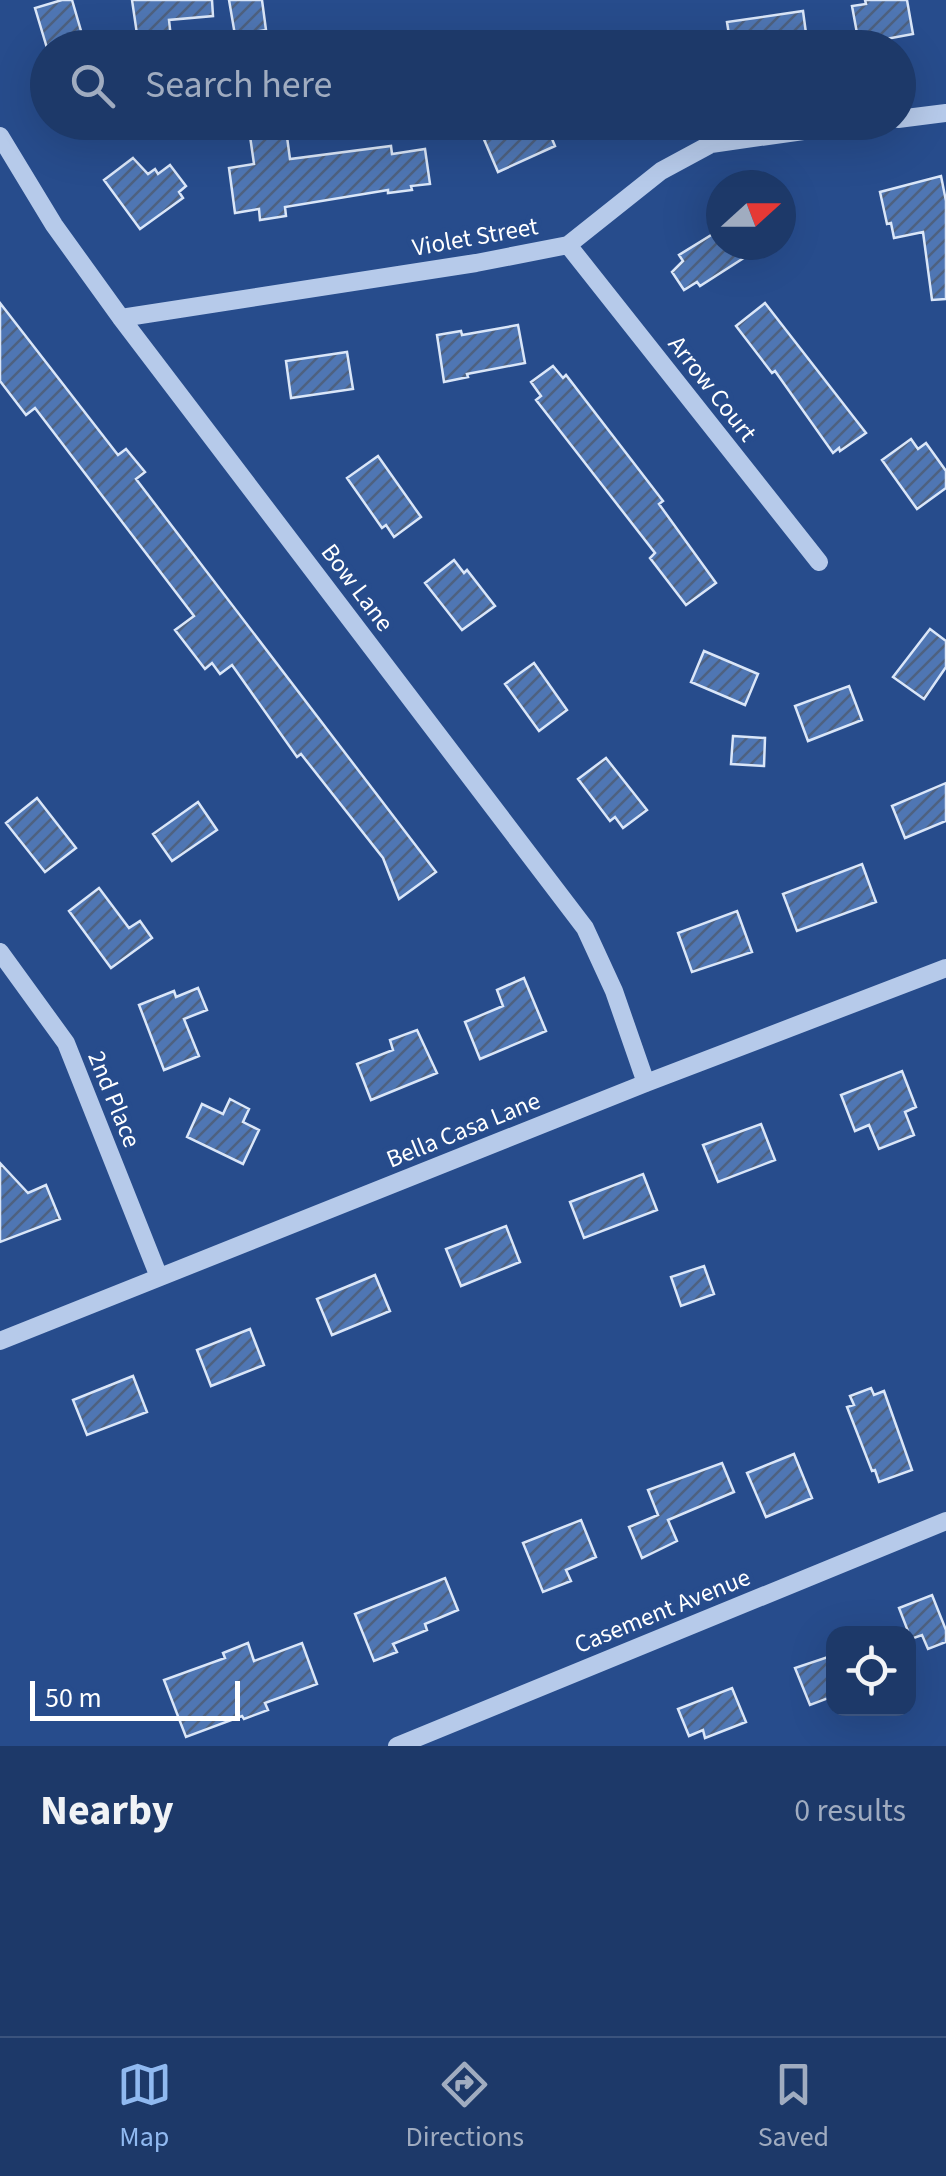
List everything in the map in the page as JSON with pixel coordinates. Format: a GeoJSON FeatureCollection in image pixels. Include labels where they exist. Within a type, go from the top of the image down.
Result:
{"type":"FeatureCollection","features":[{"type":"Feature","properties":{"kind":"street"},"geometry":{"type":"LineString","coordinates":[[916,117],[946,113]]}},
{"type":"Feature","properties":{"kind":"street","name":"Bow Lane"},"geometry":{"type":"LineString","coordinates":[[0,136],[54,225],[120,318],[585,928],[614,991],[646,1083]]}},
{"type":"Feature","properties":{"kind":"street","name":"Violet Street"},"geometry":{"type":"LineString","coordinates":[[120,318],[568,245],[661,172],[711,144],[740,140]]}},
{"type":"Feature","properties":{"kind":"street","name":"Arrow Court"},"geometry":{"type":"LineString","coordinates":[[568,245],[819,562]]}},
{"type":"Feature","properties":{"kind":"street","name":"2nd Place"},"geometry":{"type":"LineString","coordinates":[[0,952],[66,1043],[159,1278]]}},
{"type":"Feature","properties":{"kind":"street","name":"Bella Casa Lane"},"geometry":{"type":"LineString","coordinates":[[0,1341],[646,1083],[946,968]]}},
{"type":"Feature","properties":{"kind":"street","name":"Casement Avenue"},"geometry":{"type":"LineString","coordinates":[[397,1746],[946,1521]]}},
{"type":"Feature","properties":{"kind":"building"},"geometry":{"type":"Polygon","coordinates":[[[72,0],[81,30],[42,30],[35,8],[72,0]]]}},
{"type":"Feature","properties":{"kind":"building"},"geometry":{"type":"Polygon","coordinates":[[[132,0],[212,0],[213,16],[169,20],[170,30],[136,30],[132,0]]]}},
{"type":"Feature","properties":{"kind":"building"},"geometry":{"type":"Polygon","coordinates":[[[229,0],[262,0],[266,30],[234,30],[229,0]]]}},
{"type":"Feature","properties":{"kind":"building"},"geometry":{"type":"Polygon","coordinates":[[[865,0],[907,0],[912,30],[856,30],[852,6],[866,4],[865,0]]]}},
{"type":"Feature","properties":{"kind":"building"},"geometry":{"type":"Polygon","coordinates":[[[803,11],[806,30],[728,30],[727,22],[803,11]]]}},
{"type":"Feature","properties":{"kind":"building"},"geometry":{"type":"Polygon","coordinates":[[[251,140],[287,140],[290,159],[391,146],[392,154],[425,149],[430,184],[411,186],[412,190],[388,190],[285,207],[286,216],[260,220],[259,209],[235,213],[229,168],[254,164],[251,140]]]}},
{"type":"Feature","properties":{"kind":"building"},"geometry":{"type":"Polygon","coordinates":[[[484,140],[552,140],[555,146],[498,172],[484,140]]]}},
{"type":"Feature","properties":{"kind":"building"},"geometry":{"type":"Polygon","coordinates":[[[133,158],[148,174],[155,169],[158,174],[170,165],[186,186],[179,192],[183,198],[140,229],[104,180],[133,158]]]}},
{"type":"Feature","properties":{"kind":"building"},"geometry":{"type":"Polygon","coordinates":[[[941,176],[946,201],[946,299],[932,300],[923,232],[894,238],[880,192],[941,176]]]}},
{"type":"Feature","properties":{"kind":"building"},"geometry":{"type":"Polygon","coordinates":[[[706,238],[706,260],[741,260],[700,286],[697,282],[684,290],[672,272],[683,261],[679,255],[706,238]]]}},
{"type":"Feature","properties":{"kind":"building"},"geometry":{"type":"Polygon","coordinates":[[[0,303],[118,455],[126,449],[145,472],[136,479],[436,872],[399,899],[383,858],[301,754],[297,757],[232,665],[220,674],[212,663],[205,669],[175,630],[194,616],[35,408],[26,415],[0,381],[0,303]]]}},
{"type":"Feature","properties":{"kind":"building"},"geometry":{"type":"Polygon","coordinates":[[[765,303],[866,433],[840,451],[839,448],[833,453],[775,371],[772,373],[736,326],[765,303]]]}},
{"type":"Feature","properties":{"kind":"building"},"geometry":{"type":"Polygon","coordinates":[[[518,325],[525,363],[444,382],[437,335],[461,331],[462,335],[518,325]]]}},
{"type":"Feature","properties":{"kind":"building"},"geometry":{"type":"Polygon","coordinates":[[[347,352],[353,389],[291,398],[286,361],[347,352]]]}},
{"type":"Feature","properties":{"kind":"building"},"geometry":{"type":"Polygon","coordinates":[[[553,366],[563,378],[566,375],[663,501],[659,504],[716,583],[686,605],[650,558],[655,553],[536,400],[541,396],[531,382],[553,366]]]}},
{"type":"Feature","properties":{"kind":"building"},"geometry":{"type":"Polygon","coordinates":[[[911,439],[918,449],[926,443],[946,471],[946,488],[917,509],[882,460],[911,439]]]}},
{"type":"Feature","properties":{"kind":"building"},"geometry":{"type":"Polygon","coordinates":[[[378,456],[421,517],[394,537],[386,525],[382,528],[347,478],[378,456]]]}},
{"type":"Feature","properties":{"kind":"building"},"geometry":{"type":"Polygon","coordinates":[[[454,560],[464,573],[467,570],[495,606],[462,630],[425,583],[454,560]]]}},
{"type":"Feature","properties":{"kind":"building"},"geometry":{"type":"Polygon","coordinates":[[[930,629],[946,641],[946,667],[924,699],[893,677],[930,629]]]}},
{"type":"Feature","properties":{"kind":"building"},"geometry":{"type":"Polygon","coordinates":[[[704,651],[758,674],[745,705],[691,682],[704,651]]]}},
{"type":"Feature","properties":{"kind":"building"},"geometry":{"type":"Polygon","coordinates":[[[534,663],[567,710],[539,731],[505,684],[534,663]]]}},
{"type":"Feature","properties":{"kind":"building"},"geometry":{"type":"Polygon","coordinates":[[[849,686],[862,720],[808,741],[795,706],[849,686]]]}},
{"type":"Feature","properties":{"kind":"building"},"geometry":{"type":"Polygon","coordinates":[[[733,736],[765,738],[764,766],[731,764],[733,736]]]}},
{"type":"Feature","properties":{"kind":"building"},"geometry":{"type":"Polygon","coordinates":[[[606,758],[647,810],[623,828],[615,817],[610,821],[578,779],[606,758]]]}},
{"type":"Feature","properties":{"kind":"building"},"geometry":{"type":"Polygon","coordinates":[[[946,783],[946,821],[905,838],[892,806],[946,783]]]}},
{"type":"Feature","properties":{"kind":"building"},"geometry":{"type":"Polygon","coordinates":[[[37,798],[76,848],[45,872],[6,823],[37,798]]]}},
{"type":"Feature","properties":{"kind":"building"},"geometry":{"type":"Polygon","coordinates":[[[198,802],[217,830],[172,861],[153,834],[198,802]]]}},
{"type":"Feature","properties":{"kind":"building"},"geometry":{"type":"Polygon","coordinates":[[[862,864],[876,902],[797,931],[783,894],[862,864]]]}},
{"type":"Feature","properties":{"kind":"building"},"geometry":{"type":"Polygon","coordinates":[[[99,888],[129,928],[140,921],[152,938],[111,968],[69,911],[99,888]]]}},
{"type":"Feature","properties":{"kind":"building"},"geometry":{"type":"Polygon","coordinates":[[[737,911],[752,952],[692,972],[678,933],[737,911]]]}},
{"type":"Feature","properties":{"kind":"building"},"geometry":{"type":"Polygon","coordinates":[[[524,978],[546,1031],[480,1059],[465,1022],[503,1006],[497,990],[524,978]]]}},
{"type":"Feature","properties":{"kind":"building"},"geometry":{"type":"Polygon","coordinates":[[[198,988],[207,1010],[184,1019],[199,1056],[164,1070],[139,1005],[174,991],[176,997],[198,988]]]}},
{"type":"Feature","properties":{"kind":"building"},"geometry":{"type":"Polygon","coordinates":[[[417,1030],[437,1073],[371,1100],[357,1064],[393,1050],[390,1040],[417,1030]]]}},
{"type":"Feature","properties":{"kind":"building"},"geometry":{"type":"Polygon","coordinates":[[[902,1071],[916,1107],[905,1112],[914,1135],[879,1149],[869,1125],[855,1131],[841,1095],[902,1071]]]}},
{"type":"Feature","properties":{"kind":"building"},"geometry":{"type":"Polygon","coordinates":[[[230,1099],[249,1109],[243,1122],[259,1130],[243,1164],[187,1137],[202,1104],[223,1114],[230,1099]]]}},
{"type":"Feature","properties":{"kind":"building"},"geometry":{"type":"Polygon","coordinates":[[[761,1124],[775,1160],[718,1182],[703,1145],[761,1124]]]}},
{"type":"Feature","properties":{"kind":"building"},"geometry":{"type":"Polygon","coordinates":[[[0,1163],[28,1193],[46,1185],[60,1219],[0,1242],[0,1163]]]}},
{"type":"Feature","properties":{"kind":"building"},"geometry":{"type":"Polygon","coordinates":[[[643,1174],[657,1210],[584,1238],[570,1202],[643,1174]]]}},
{"type":"Feature","properties":{"kind":"building"},"geometry":{"type":"Polygon","coordinates":[[[506,1226],[520,1262],[461,1286],[446,1249],[506,1226]]]}},
{"type":"Feature","properties":{"kind":"building"},"geometry":{"type":"Polygon","coordinates":[[[704,1266],[714,1294],[681,1306],[671,1277],[704,1266]]]}},
{"type":"Feature","properties":{"kind":"building"},"geometry":{"type":"Polygon","coordinates":[[[375,1275],[390,1311],[332,1335],[317,1299],[375,1275]]]}},
{"type":"Feature","properties":{"kind":"building"},"geometry":{"type":"Polygon","coordinates":[[[250,1329],[264,1365],[211,1386],[197,1350],[250,1329]]]}},
{"type":"Feature","properties":{"kind":"building"},"geometry":{"type":"Polygon","coordinates":[[[133,1376],[147,1412],[87,1435],[73,1400],[133,1376]]]}},
{"type":"Feature","properties":{"kind":"building"},"geometry":{"type":"Polygon","coordinates":[[[871,1388],[874,1395],[884,1391],[912,1470],[879,1482],[847,1407],[854,1405],[850,1396],[871,1388]]]}},
{"type":"Feature","properties":{"kind":"building"},"geometry":{"type":"Polygon","coordinates":[[[794,1454],[812,1498],[766,1517],[747,1473],[794,1454]]]}},
{"type":"Feature","properties":{"kind":"building"},"geometry":{"type":"Polygon","coordinates":[[[722,1463],[734,1492],[668,1520],[677,1541],[642,1558],[629,1527],[658,1515],[648,1490],[722,1463]]]}},
{"type":"Feature","properties":{"kind":"building"},"geometry":{"type":"Polygon","coordinates":[[[581,1520],[596,1557],[566,1570],[571,1581],[543,1592],[523,1543],[581,1520]]]}},
{"type":"Feature","properties":{"kind":"building"},"geometry":{"type":"Polygon","coordinates":[[[445,1578],[458,1610],[425,1624],[427,1630],[393,1644],[397,1652],[374,1661],[355,1614],[445,1578]]]}},
{"type":"Feature","properties":{"kind":"building"},"geometry":{"type":"Polygon","coordinates":[[[932,1595],[946,1630],[946,1642],[928,1649],[922,1635],[916,1637],[916,1626],[906,1626],[899,1608],[932,1595]]]}},
{"type":"Feature","properties":{"kind":"building"},"geometry":{"type":"Polygon","coordinates":[[[248,1643],[254,1661],[302,1643],[317,1684],[265,1703],[268,1710],[186,1737],[164,1680],[225,1658],[223,1653],[248,1643]]]}},
{"type":"Feature","properties":{"kind":"building"},"geometry":{"type":"Polygon","coordinates":[[[826,1658],[826,1699],[810,1705],[795,1668],[826,1658]]]}},
{"type":"Feature","properties":{"kind":"building"},"geometry":{"type":"Polygon","coordinates":[[[732,1688],[746,1722],[705,1738],[703,1730],[689,1736],[678,1709],[732,1688]]]}}]}
